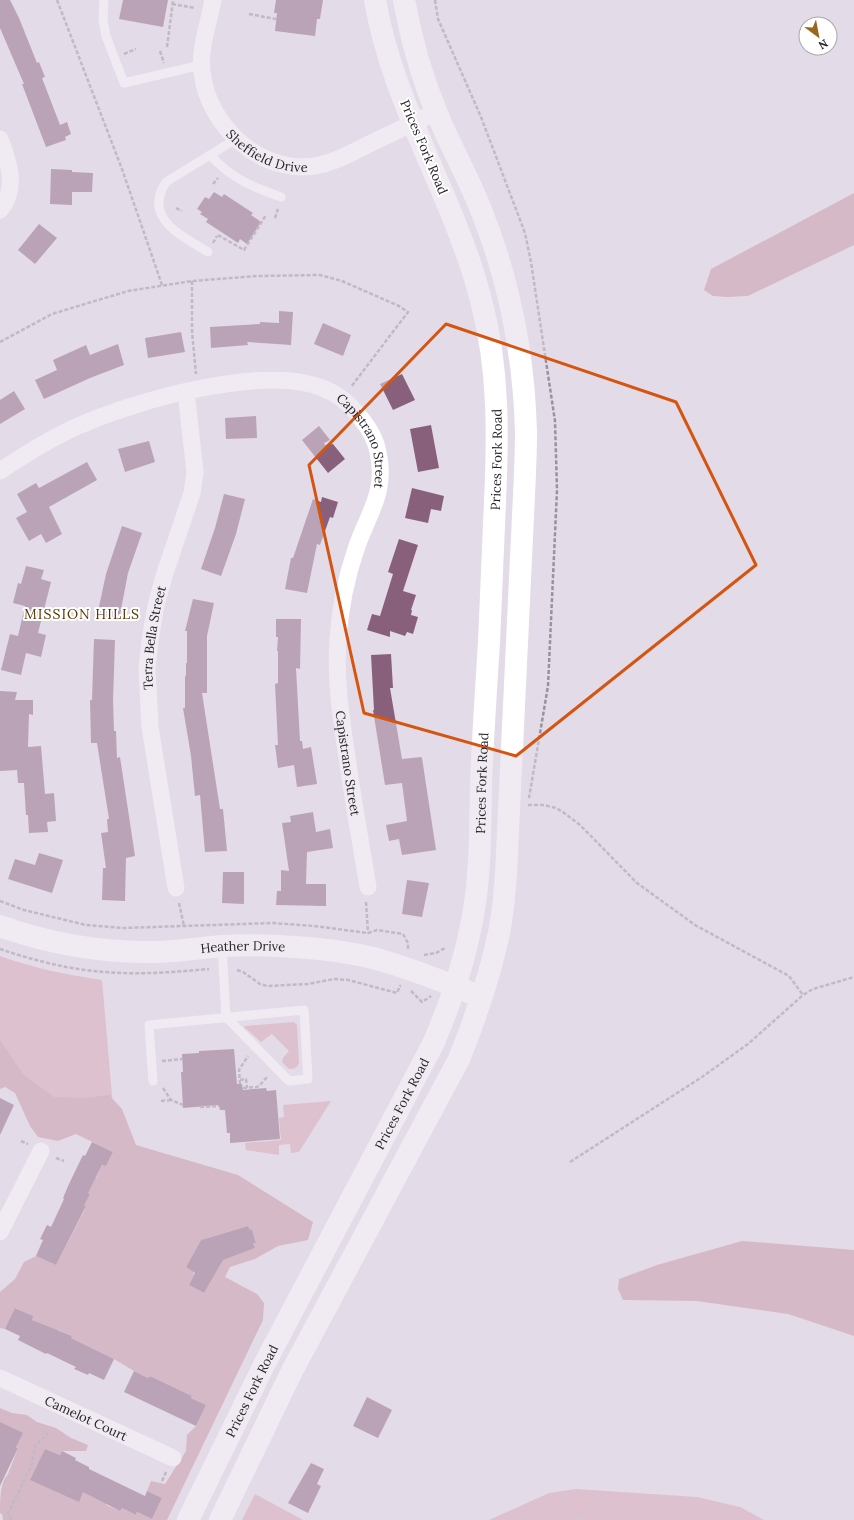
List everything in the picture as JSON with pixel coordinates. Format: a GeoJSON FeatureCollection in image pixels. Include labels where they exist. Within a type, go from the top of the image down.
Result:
{"type":"FeatureCollection","features":[{"type":"Feature","properties":{"kind":"main road","name":"Prices Fork Road"},"geometry":{"type":"LineString","coordinates":[[188,1520],[265,1363],[433,1044],[455,987],[465,955],[478,883],[481,784],[493,565],[497,420],[492,359],[489,334],[474,275],[450,209],[412,123],[389,62],[375,0]]}},
{"type":"Feature","properties":{"kind":"main road","name":"Prices Fork Road"},"geometry":{"type":"LineString","coordinates":[[220,1520],[292,1371],[459,1059],[469,1034],[491,964],[500,929],[503,906],[524,495],[526,434],[521,370],[515,324],[497,254],[483,214],[436,112],[416,54],[404,0]]}},
{"type":"Feature","properties":{"kind":"main road","name":"Heather Drive"},"geometry":{"type":"LineString","coordinates":[[0,926],[18,933],[69,945],[111,951],[160,952],[222,946],[295,947],[350,954],[388,962],[481,997]]}},
{"type":"Feature","properties":{"kind":"street","name":"Sheffield Drive"},"geometry":{"type":"LineString","coordinates":[[214,0],[201,65],[205,90],[213,110],[221,122],[244,146],[264,158],[289,165],[304,166],[323,164],[337,159],[436,112]]}},
{"type":"Feature","properties":{"kind":"street"},"geometry":{"type":"LineString","coordinates":[[0,139],[11,175],[9,194],[4,206],[0,210]]}},
{"type":"Feature","properties":{"kind":"street","name":"Capistrano Street"},"geometry":{"type":"LineString","coordinates":[[0,471],[55,437],[120,409],[154,399],[218,386],[254,381],[279,380],[310,384],[326,389],[342,398],[355,410],[367,426],[374,439],[378,452],[380,473],[379,491],[377,501],[357,547],[346,582],[341,610],[336,668],[341,721],[368,887]]}},
{"type":"Feature","properties":{"kind":"street","name":"Terra Bella Street"},"geometry":{"type":"LineString","coordinates":[[176,888],[150,727],[147,669],[156,605],[192,493],[195,472],[186,392]]}},
{"type":"Feature","properties":{"kind":"street"},"geometry":{"type":"LineString","coordinates":[[0,1232],[41,1151]]}},
{"type":"Feature","properties":{"kind":"street","name":"Camelot Court"},"geometry":{"type":"LineString","coordinates":[[0,1378],[173,1458]]}},
{"type":"Feature","properties":{"kind":"lane"},"geometry":{"type":"LineString","coordinates":[[104,0],[103,20],[106,36],[124,82],[201,65]]}},
{"type":"Feature","properties":{"kind":"lane"},"geometry":{"type":"LineString","coordinates":[[208,252],[167,224],[160,210],[162,188],[166,182],[236,139]]}},
{"type":"Feature","properties":{"kind":"lane"},"geometry":{"type":"LineString","coordinates":[[210,155],[233,176],[252,187],[281,197]]}},
{"type":"Feature","properties":{"kind":"lane"},"geometry":{"type":"LineString","coordinates":[[157,1083],[148,1025],[226,1017],[304,1010],[308,1079],[289,1081],[226,1017],[222,946]]}},
{"type":"Feature","properties":{"kind":"path"},"geometry":{"type":"LineString","coordinates":[[57,0],[122,169],[162,285]]}},
{"type":"Feature","properties":{"kind":"path"},"geometry":{"type":"LineString","coordinates":[[167,47],[173,2],[198,8]]}},
{"type":"Feature","properties":{"kind":"path"},"geometry":{"type":"LineString","coordinates":[[249,14],[276,19]]}},
{"type":"Feature","properties":{"kind":"path"},"geometry":{"type":"LineString","coordinates":[[176,208],[182,211]]}},
{"type":"Feature","properties":{"kind":"path"},"geometry":{"type":"LineString","coordinates":[[218,235],[244,250],[266,215]]}},
{"type":"Feature","properties":{"kind":"path"},"geometry":{"type":"LineString","coordinates":[[0,342],[52,314],[128,291],[192,281],[257,276],[320,275],[356,287],[399,306],[408,312],[342,398]]}},
{"type":"Feature","properties":{"kind":"path"},"geometry":{"type":"LineString","coordinates":[[192,281],[192,332],[196,375]]}},
{"type":"Feature","properties":{"kind":"path"},"geometry":{"type":"LineString","coordinates":[[509,808],[544,805],[556,808],[563,812],[580,825],[637,883],[695,925],[789,976],[803,995]]}},
{"type":"Feature","properties":{"kind":"path"},"geometry":{"type":"LineString","coordinates":[[0,901],[24,910],[86,925],[123,928],[273,923],[314,926],[368,933],[377,930],[403,934],[408,943],[408,952],[413,953]]}},
{"type":"Feature","properties":{"kind":"path"},"geometry":{"type":"LineString","coordinates":[[366,906],[368,933]]}},
{"type":"Feature","properties":{"kind":"path"},"geometry":{"type":"LineString","coordinates":[[180,907],[184,926]]}},
{"type":"Feature","properties":{"kind":"path"},"geometry":{"type":"LineString","coordinates":[[419,954],[424,955],[436,953],[445,948]]}},
{"type":"Feature","properties":{"kind":"path"},"geometry":{"type":"LineString","coordinates":[[237,970],[243,972],[260,984],[267,986],[308,984],[334,979],[348,980],[397,993],[400,986],[413,992],[422,1002],[431,996]]}},
{"type":"Feature","properties":{"kind":"path"},"geometry":{"type":"LineString","coordinates":[[570,1162],[714,1069],[748,1044],[803,995],[813,989],[854,977]]}},
{"type":"Feature","properties":{"kind":"path"},"geometry":{"type":"LineString","coordinates":[[240,1084],[239,1070],[248,1056]]}},
{"type":"Feature","properties":{"kind":"path"},"geometry":{"type":"LineString","coordinates":[[174,1060],[182,1059]]}},
{"type":"Feature","properties":{"kind":"path"},"geometry":{"type":"LineString","coordinates":[[243,1088],[256,1087],[260,1085],[267,1077],[272,1082]]}},
{"type":"Feature","properties":{"kind":"path"},"geometry":{"type":"LineString","coordinates":[[240,1080],[246,1079],[247,1088]]}},
{"type":"Feature","properties":{"kind":"path"},"geometry":{"type":"LineString","coordinates":[[157,1083],[171,1100],[183,1105]]}},
{"type":"Feature","properties":{"kind":"path"},"geometry":{"type":"LineString","coordinates":[[161,1101],[171,1100]]}},
{"type":"Feature","properties":{"kind":"path"},"geometry":{"type":"LineString","coordinates":[[200,1107],[219,1106]]}},
{"type":"Feature","properties":{"kind":"path"},"geometry":{"type":"LineString","coordinates":[[11,1520],[8,1513],[32,1464],[35,1446],[48,1433]]}},
{"type":"Feature","properties":{"kind":"highlighted area"},"geometry":{"type":"Polygon","coordinates":[[[446,324],[676,402],[756,565],[516,756],[364,713],[309,465],[446,324]]]}},
{"type":"Feature","properties":{"kind":"shaded area"},"geometry":{"type":"Polygon","coordinates":[[[854,193],[854,245],[748,296],[713,296],[704,290],[711,269],[854,193]]]}},
{"type":"Feature","properties":{"kind":"shaded area"},"geometry":{"type":"Polygon","coordinates":[[[0,956],[50,971],[102,980],[115,1130],[0,1077],[0,956]]]}},
{"type":"Feature","properties":{"kind":"shaded area"},"geometry":{"type":"Polygon","coordinates":[[[294,1022],[297,1025],[299,1063],[296,1067],[291,1069],[289,1069],[282,1062],[283,1058],[289,1051],[272,1034],[261,1042],[244,1027],[245,1026],[294,1022]]]}},
{"type":"Feature","properties":{"kind":"shaded area"},"geometry":{"type":"Polygon","coordinates":[[[0,1040],[24,1075],[54,1097],[84,1098],[109,1095],[122,1109],[136,1145],[238,1175],[313,1222],[308,1240],[278,1246],[255,1259],[230,1267],[225,1277],[257,1294],[264,1303],[263,1320],[167,1520],[3,1520],[2,1514],[0,1513],[0,1497],[3,1482],[8,1474],[18,1448],[0,1428],[0,1408],[12,1413],[27,1415],[37,1422],[56,1428],[71,1438],[88,1445],[86,1451],[62,1451],[60,1455],[45,1449],[37,1467],[80,1490],[108,1501],[106,1505],[120,1511],[122,1508],[136,1515],[137,1512],[152,1519],[162,1498],[147,1491],[151,1481],[165,1484],[186,1451],[187,1435],[196,1426],[206,1405],[191,1398],[192,1396],[150,1376],[148,1378],[134,1371],[114,1359],[71,1338],[72,1336],[58,1330],[56,1333],[29,1318],[30,1315],[16,1308],[5,1329],[0,1328],[0,1292],[15,1279],[24,1262],[36,1256],[56,1265],[85,1209],[83,1208],[90,1194],[87,1192],[94,1178],[96,1178],[102,1165],[106,1166],[113,1152],[76,1134],[58,1141],[38,1137],[30,1126],[15,1093],[5,1087],[0,1089],[0,1040]],[[248,1226],[201,1240],[186,1267],[193,1271],[194,1275],[189,1285],[204,1293],[218,1268],[218,1261],[255,1248],[253,1243],[256,1242],[252,1229],[250,1230],[248,1226]]]}},
{"type":"Feature","properties":{"kind":"shaded area"},"geometry":{"type":"Polygon","coordinates":[[[331,1101],[299,1152],[291,1153],[290,1144],[279,1145],[279,1155],[246,1150],[245,1143],[281,1140],[279,1118],[284,1117],[283,1105],[331,1101]]]}},
{"type":"Feature","properties":{"kind":"shaded area"},"geometry":{"type":"Polygon","coordinates":[[[742,1241],[854,1250],[854,1336],[788,1314],[696,1301],[623,1300],[618,1289],[619,1279],[657,1265],[742,1241]]]}},
{"type":"Feature","properties":{"kind":"shaded area"},"geometry":{"type":"Polygon","coordinates":[[[576,1489],[697,1497],[740,1507],[764,1520],[489,1520],[549,1493],[576,1489]]]}},
{"type":"Feature","properties":{"kind":"shaded area"},"geometry":{"type":"Polygon","coordinates":[[[255,1494],[303,1520],[242,1520],[255,1494]]]}},
{"type":"Feature","properties":{"kind":"building"},"geometry":{"type":"Polygon","coordinates":[[[0,0],[10,0],[19,18],[37,63],[39,62],[45,77],[42,78],[60,125],[67,122],[71,134],[65,137],[66,140],[46,147],[22,84],[24,84],[0,28],[0,0]]]}},
{"type":"Feature","properties":{"kind":"building"},"geometry":{"type":"Polygon","coordinates":[[[123,0],[168,0],[163,27],[119,19],[123,0]]]}},
{"type":"Feature","properties":{"kind":"building"},"geometry":{"type":"Polygon","coordinates":[[[276,0],[323,0],[320,19],[317,19],[315,36],[275,31],[277,13],[274,13],[276,0]]]}},
{"type":"Feature","properties":{"kind":"building"},"geometry":{"type":"Polygon","coordinates":[[[51,169],[93,173],[92,192],[72,192],[72,205],[50,204],[51,169]]]}},
{"type":"Feature","properties":{"kind":"building"},"geometry":{"type":"Polygon","coordinates":[[[214,192],[222,197],[224,194],[253,213],[251,215],[261,222],[247,244],[240,239],[238,243],[206,222],[208,219],[200,214],[202,212],[197,209],[205,197],[209,199],[214,192]]]}},
{"type":"Feature","properties":{"kind":"building"},"geometry":{"type":"Polygon","coordinates":[[[39,224],[57,238],[35,264],[18,250],[39,224]]]}},
{"type":"Feature","properties":{"kind":"building"},"geometry":{"type":"Polygon","coordinates":[[[279,311],[293,312],[291,345],[247,342],[248,345],[211,348],[210,327],[260,324],[260,322],[279,323],[279,311]]]}},
{"type":"Feature","properties":{"kind":"building"},"geometry":{"type":"Polygon","coordinates":[[[323,323],[351,335],[343,356],[314,344],[323,323]]]}},
{"type":"Feature","properties":{"kind":"building"},"geometry":{"type":"Polygon","coordinates":[[[181,332],[185,352],[148,358],[145,338],[181,332]]]}},
{"type":"Feature","properties":{"kind":"building"},"geometry":{"type":"Polygon","coordinates":[[[118,344],[124,365],[90,378],[44,399],[35,380],[57,370],[53,360],[86,345],[90,355],[118,344]]]}},
{"type":"Feature","properties":{"kind":"building"},"geometry":{"type":"Polygon","coordinates":[[[402,374],[415,400],[393,410],[380,384],[402,374]]]}},
{"type":"Feature","properties":{"kind":"building"},"geometry":{"type":"Polygon","coordinates":[[[14,391],[25,409],[0,424],[0,400],[14,391]]]}},
{"type":"Feature","properties":{"kind":"building"},"geometry":{"type":"Polygon","coordinates":[[[256,416],[257,438],[226,439],[225,418],[256,416]]]}},
{"type":"Feature","properties":{"kind":"building"},"geometry":{"type":"Polygon","coordinates":[[[431,425],[439,468],[418,472],[410,429],[431,425]]]}},
{"type":"Feature","properties":{"kind":"building"},"geometry":{"type":"Polygon","coordinates":[[[319,426],[330,440],[324,443],[325,445],[333,444],[345,459],[328,473],[302,440],[319,426]]]}},
{"type":"Feature","properties":{"kind":"building"},"geometry":{"type":"Polygon","coordinates":[[[149,441],[155,462],[125,472],[118,449],[149,441]]]}},
{"type":"Feature","properties":{"kind":"building"},"geometry":{"type":"Polygon","coordinates":[[[87,462],[97,480],[49,507],[62,534],[46,543],[41,534],[29,541],[16,518],[27,512],[17,494],[36,483],[39,488],[87,462]]]}},
{"type":"Feature","properties":{"kind":"building"},"geometry":{"type":"Polygon","coordinates":[[[412,488],[444,496],[441,511],[431,509],[428,523],[405,518],[412,488]]]}},
{"type":"Feature","properties":{"kind":"building"},"geometry":{"type":"Polygon","coordinates":[[[224,494],[245,499],[236,534],[221,576],[201,569],[215,528],[224,494]]]}},
{"type":"Feature","properties":{"kind":"building"},"geometry":{"type":"Polygon","coordinates":[[[322,497],[338,502],[333,518],[330,517],[320,545],[317,544],[307,593],[285,589],[291,558],[293,558],[313,499],[321,502],[322,497]]]}},
{"type":"Feature","properties":{"kind":"building"},"geometry":{"type":"Polygon","coordinates":[[[122,526],[142,533],[128,573],[119,620],[97,616],[106,574],[122,526]]]}},
{"type":"Feature","properties":{"kind":"building"},"geometry":{"type":"Polygon","coordinates":[[[399,539],[418,545],[403,591],[416,595],[411,610],[411,615],[418,617],[413,634],[407,632],[405,636],[390,631],[390,637],[367,630],[372,614],[380,616],[393,574],[388,572],[399,539]]]}},
{"type":"Feature","properties":{"kind":"building"},"geometry":{"type":"Polygon","coordinates":[[[26,566],[44,570],[41,579],[51,582],[38,633],[46,635],[41,657],[26,653],[21,675],[1,670],[10,634],[18,636],[25,606],[13,603],[18,583],[21,584],[26,566]]]}},
{"type":"Feature","properties":{"kind":"building"},"geometry":{"type":"Polygon","coordinates":[[[193,599],[214,603],[207,636],[207,693],[202,693],[220,809],[223,809],[227,851],[205,852],[200,795],[195,796],[191,756],[183,708],[185,708],[185,676],[187,663],[187,631],[185,631],[193,599]]]}},
{"type":"Feature","properties":{"kind":"building"},"geometry":{"type":"Polygon","coordinates":[[[276,619],[301,619],[300,669],[296,668],[300,741],[302,741],[303,749],[311,747],[317,784],[297,787],[294,765],[278,768],[275,745],[278,745],[275,684],[278,683],[278,637],[276,637],[276,619]]]}},
{"type":"Feature","properties":{"kind":"building"},"geometry":{"type":"Polygon","coordinates":[[[94,639],[115,640],[113,700],[114,731],[116,731],[117,758],[120,757],[135,856],[126,858],[125,901],[102,900],[103,868],[106,868],[101,833],[108,832],[107,819],[109,819],[97,743],[91,743],[90,700],[92,700],[94,639]]]}},
{"type":"Feature","properties":{"kind":"building"},"geometry":{"type":"Polygon","coordinates":[[[391,654],[393,688],[390,688],[402,759],[422,758],[436,850],[402,855],[399,839],[389,841],[386,825],[407,821],[402,783],[385,785],[373,710],[371,655],[391,654]]]}},
{"type":"Feature","properties":{"kind":"building"},"geometry":{"type":"Polygon","coordinates":[[[0,691],[17,692],[15,700],[33,700],[33,715],[29,714],[28,747],[41,746],[45,794],[54,793],[56,821],[47,822],[48,832],[29,833],[24,783],[18,783],[17,770],[0,771],[0,691]]]}},
{"type":"Feature","properties":{"kind":"building"},"geometry":{"type":"Polygon","coordinates":[[[313,812],[316,832],[330,829],[333,848],[307,852],[306,884],[326,884],[326,906],[276,905],[277,891],[281,891],[281,870],[289,871],[282,823],[291,822],[290,816],[313,812]]]}},
{"type":"Feature","properties":{"kind":"building"},"geometry":{"type":"Polygon","coordinates":[[[39,853],[63,860],[52,893],[8,879],[15,859],[35,865],[39,853]]]}},
{"type":"Feature","properties":{"kind":"building"},"geometry":{"type":"Polygon","coordinates":[[[223,872],[244,872],[244,904],[222,903],[223,872]]]}},
{"type":"Feature","properties":{"kind":"building"},"geometry":{"type":"Polygon","coordinates":[[[407,880],[429,883],[422,917],[402,914],[407,880]]]}},
{"type":"Feature","properties":{"kind":"building"},"geometry":{"type":"Polygon","coordinates":[[[234,1049],[237,1084],[242,1084],[243,1090],[266,1088],[267,1091],[276,1090],[280,1139],[230,1143],[230,1133],[227,1133],[225,1110],[220,1110],[219,1105],[183,1108],[181,1072],[183,1072],[182,1054],[199,1053],[199,1051],[234,1049]]]}},
{"type":"Feature","properties":{"kind":"building"},"geometry":{"type":"Polygon","coordinates":[[[0,1098],[14,1105],[0,1135],[0,1098]]]}},
{"type":"Feature","properties":{"kind":"building"},"geometry":{"type":"Polygon","coordinates":[[[92,1142],[113,1152],[106,1166],[102,1165],[88,1193],[90,1194],[84,1206],[86,1206],[56,1265],[36,1256],[43,1240],[40,1239],[47,1225],[51,1227],[69,1184],[83,1155],[85,1156],[92,1142]]]}},
{"type":"Feature","properties":{"kind":"building"},"geometry":{"type":"Polygon","coordinates":[[[248,1226],[250,1230],[252,1229],[256,1243],[253,1243],[255,1248],[223,1260],[204,1293],[189,1285],[195,1273],[186,1267],[201,1240],[248,1226]]]}},
{"type":"Feature","properties":{"kind":"building"},"geometry":{"type":"Polygon","coordinates":[[[15,1308],[33,1316],[32,1320],[72,1336],[71,1338],[114,1359],[104,1380],[89,1373],[88,1375],[74,1369],[76,1367],[18,1340],[20,1336],[5,1329],[15,1308]]]}},
{"type":"Feature","properties":{"kind":"building"},"geometry":{"type":"Polygon","coordinates":[[[134,1371],[148,1378],[150,1376],[192,1396],[191,1398],[206,1405],[196,1426],[124,1392],[134,1371]]]}},
{"type":"Feature","properties":{"kind":"building"},"geometry":{"type":"Polygon","coordinates":[[[367,1397],[392,1410],[378,1438],[353,1426],[367,1397]]]}},
{"type":"Feature","properties":{"kind":"building"},"geometry":{"type":"Polygon","coordinates":[[[0,1422],[23,1433],[16,1447],[18,1448],[0,1486],[0,1422]]]}},
{"type":"Feature","properties":{"kind":"building"},"geometry":{"type":"Polygon","coordinates":[[[45,1449],[60,1455],[62,1451],[76,1458],[75,1460],[89,1467],[89,1469],[145,1496],[147,1491],[162,1498],[152,1519],[137,1512],[136,1515],[122,1508],[120,1511],[83,1492],[79,1502],[30,1480],[45,1449]]]}},
{"type":"Feature","properties":{"kind":"building"},"geometry":{"type":"Polygon","coordinates":[[[311,1463],[324,1469],[317,1484],[321,1486],[308,1513],[288,1503],[311,1463]]]}},
{"type":"Feature","properties":{"kind":"district","name":"MISSION HILLS"},"geometry":{"type":"Point","coordinates":[82,614]}}]}
